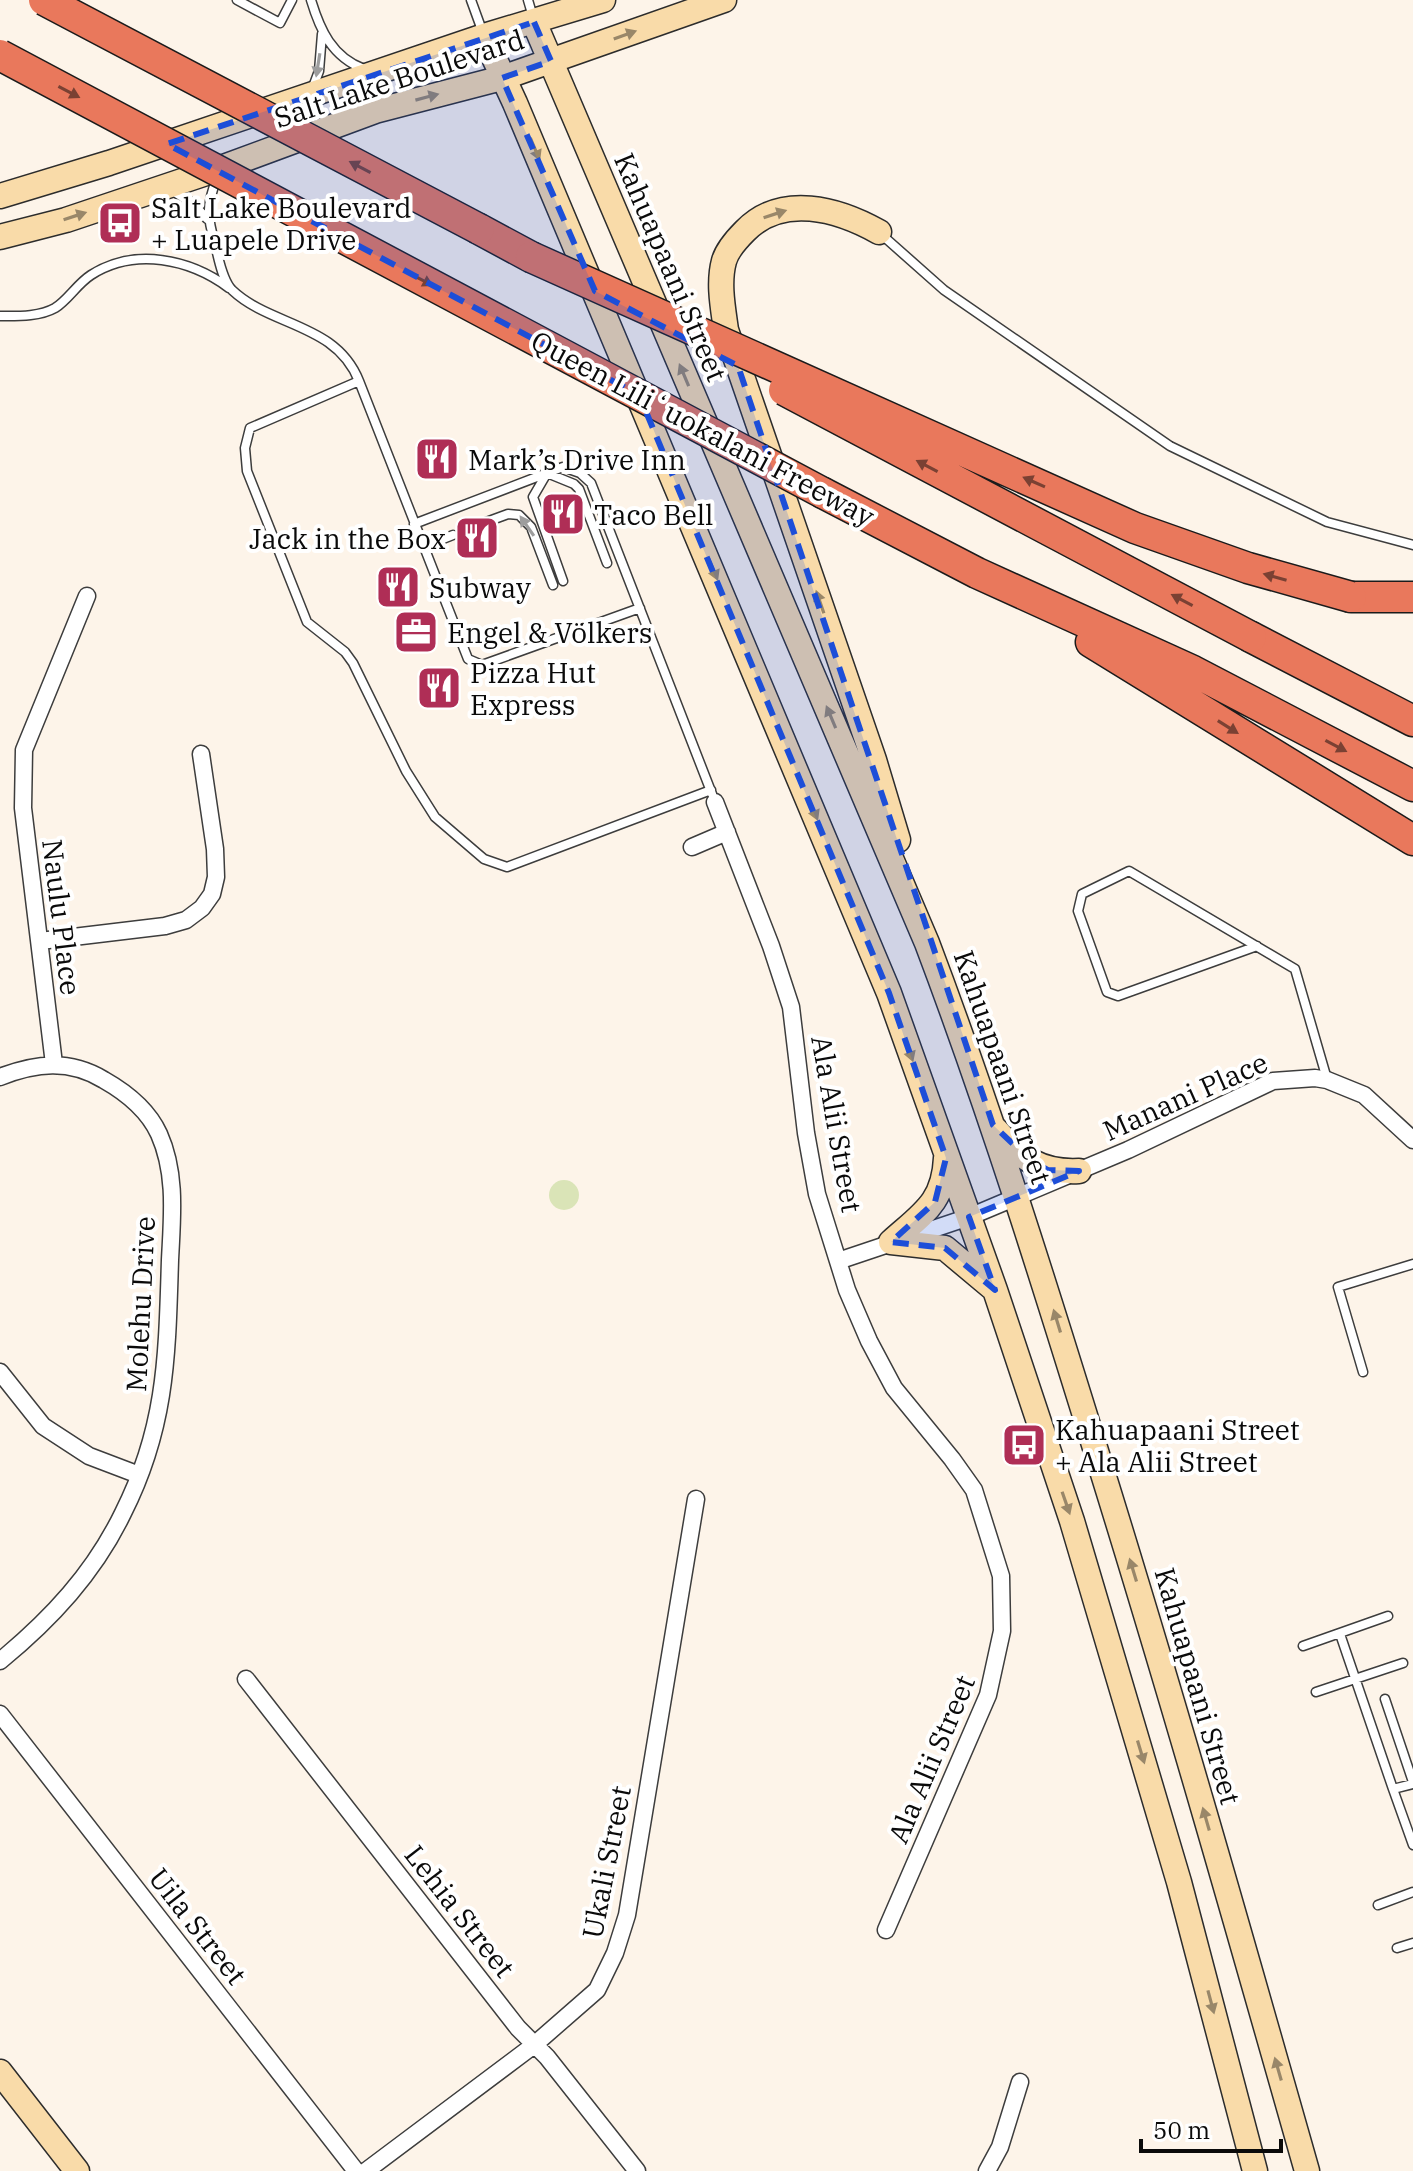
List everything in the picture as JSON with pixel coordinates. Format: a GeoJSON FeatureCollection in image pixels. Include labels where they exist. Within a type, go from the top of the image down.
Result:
{"type":"FeatureCollection","features":[{"type":"Feature","properties":{"kind":"highway"},"geometry":{"type":"LineString","coordinates":[[44,0],[1413,721]]}},
{"type":"Feature","properties":{"kind":"highway","name":"Queen Liliʻuokalani Freeway"},"geometry":{"type":"LineString","coordinates":[[0,55],[977,573],[1193,671],[1413,786]]}},
{"type":"Feature","properties":{"kind":"highway"},"geometry":{"type":"LineString","coordinates":[[531,257],[1135,528],[1261,572],[1351,597],[1413,597]]}},
{"type":"Feature","properties":{"kind":"highway"},"geometry":{"type":"LineString","coordinates":[[977,573],[1413,840]]}},
{"type":"Feature","properties":{"kind":"main road","name":"Salt Lake Boulevard"},"geometry":{"type":"LineString","coordinates":[[0,196],[72,175],[484,36],[531,11],[603,0]]}},
{"type":"Feature","properties":{"kind":"main road","name":"Salt Lake Boulevard"},"geometry":{"type":"LineString","coordinates":[[0,237],[66,220],[221,168],[375,111],[502,78],[724,0]]}},
{"type":"Feature","properties":{"kind":"main road","name":"Kahuapaani Street"},"geometry":{"type":"LineString","coordinates":[[531,11],[927,943],[993,1125],[1156,1645],[1307,2171]]}},
{"type":"Feature","properties":{"kind":"main road"},"geometry":{"type":"LineString","coordinates":[[484,36],[652,425],[877,964],[969,1217],[1072,1521],[1175,1867],[1255,2171]]}},
{"type":"Feature","properties":{"kind":"main road"},"geometry":{"type":"LineString","coordinates":[[879,232],[856,218],[832,210],[804,208],[777,211],[753,222],[735,242],[724,260],[721,290],[726,330],[874,760],[927,943]]}},
{"type":"Feature","properties":{"kind":"main road"},"geometry":{"type":"LineString","coordinates":[[993,1125],[1013,1149],[1048,1170],[1079,1171]]}},
{"type":"Feature","properties":{"kind":"main road"},"geometry":{"type":"LineString","coordinates":[[891,1242],[935,1202],[945,1177],[946,1158]]}},
{"type":"Feature","properties":{"kind":"main road"},"geometry":{"type":"LineString","coordinates":[[891,1242],[945,1248],[995,1290]]}},
{"type":"Feature","properties":{"kind":"main road"},"geometry":{"type":"LineString","coordinates":[[0,2072],[77,2171]]}},
{"type":"Feature","properties":{"kind":"street","name":"Naulu Place"},"geometry":{"type":"LineString","coordinates":[[54,1064],[23,808],[24,750],[87,596]]}},
{"type":"Feature","properties":{"kind":"street"},"geometry":{"type":"LineString","coordinates":[[40,941],[165,926],[186,920],[202,908],[212,894],[216,877],[201,754]]}},
{"type":"Feature","properties":{"kind":"street","name":"Ala Alii Street"},"geometry":{"type":"LineString","coordinates":[[713,796],[791,1007],[806,1133],[817,1194],[838,1261],[869,1341],[894,1388],[974,1490],[993,1546],[1003,1597],[998,1659],[983,1712],[886,1930]]}},
{"type":"Feature","properties":{"kind":"street"},"geometry":{"type":"LineString","coordinates":[[692,847],[727,832]]}},
{"type":"Feature","properties":{"kind":"street","name":"Molehu Drive"},"geometry":{"type":"LineString","coordinates":[[0,1077],[25,1067],[54,1064],[98,1076],[132,1098],[148,1114],[158,1132],[171,1174],[167,1366],[152,1443],[124,1512],[87,1573],[56,1611],[0,1661]]}},
{"type":"Feature","properties":{"kind":"street","name":"Manani Place"},"geometry":{"type":"LineString","coordinates":[[838,1261],[969,1217],[1079,1171],[1273,1081],[1315,1078],[1364,1095],[1413,1140]]}},
{"type":"Feature","properties":{"kind":"street"},"geometry":{"type":"LineString","coordinates":[[0,1372],[43,1426],[89,1456],[139,1475]]}},
{"type":"Feature","properties":{"kind":"street","name":"Ukali Street"},"geometry":{"type":"LineString","coordinates":[[366,2171],[534,2045],[597,1990],[624,1927],[696,1499]]}},
{"type":"Feature","properties":{"kind":"street","name":"Lehia Street"},"geometry":{"type":"LineString","coordinates":[[246,1679],[637,2171]]}},
{"type":"Feature","properties":{"kind":"street","name":"Uila Street"},"geometry":{"type":"LineString","coordinates":[[0,1714],[356,2171]]}},
{"type":"Feature","properties":{"kind":"street"},"geometry":{"type":"LineString","coordinates":[[987,2171],[1000,2147],[1020,2082]]}},
{"type":"Feature","properties":{"kind":"lane"},"geometry":{"type":"LineString","coordinates":[[237,0],[280,23],[292,0]]}},
{"type":"Feature","properties":{"kind":"lane"},"geometry":{"type":"LineString","coordinates":[[311,0],[322,33],[338,53],[359,67],[377,73]]}},
{"type":"Feature","properties":{"kind":"lane"},"geometry":{"type":"LineString","coordinates":[[471,0],[484,36]]}},
{"type":"Feature","properties":{"kind":"lane"},"geometry":{"type":"LineString","coordinates":[[310,96],[319,71],[322,33]]}},
{"type":"Feature","properties":{"kind":"lane"},"geometry":{"type":"LineString","coordinates":[[207,219],[209,198],[221,168]]}},
{"type":"Feature","properties":{"kind":"lane"},"geometry":{"type":"LineString","coordinates":[[164,186],[194,204],[207,219],[230,288]]}},
{"type":"Feature","properties":{"kind":"lane"},"geometry":{"type":"LineString","coordinates":[[879,232],[944,290],[1170,446],[1327,522],[1413,545]]}},
{"type":"Feature","properties":{"kind":"lane"},"geometry":{"type":"LineString","coordinates":[[0,316],[28,315],[55,308],[90,275],[125,261],[151,259],[183,263],[211,275],[257,306],[330,343],[346,357],[359,381],[468,659],[473,663],[482,665],[640,608]]}},
{"type":"Feature","properties":{"kind":"lane"},"geometry":{"type":"LineString","coordinates":[[359,381],[250,428],[245,448],[247,471],[307,622],[345,652],[353,663],[406,771],[435,817],[484,859],[507,867],[713,796],[591,483],[580,473],[563,467],[414,524]]}},
{"type":"Feature","properties":{"kind":"lane"},"geometry":{"type":"LineString","coordinates":[[533,497],[547,473]]}},
{"type":"Feature","properties":{"kind":"lane"},"geometry":{"type":"LineString","coordinates":[[547,473],[579,489],[607,563]]}},
{"type":"Feature","properties":{"kind":"lane"},"geometry":{"type":"LineString","coordinates":[[525,480],[563,581]]}},
{"type":"Feature","properties":{"kind":"lane"},"geometry":{"type":"LineString","coordinates":[[470,528],[508,514],[519,515],[531,527],[553,585]]}},
{"type":"Feature","properties":{"kind":"lane"},"geometry":{"type":"LineString","coordinates":[[423,547],[453,535]]}},
{"type":"Feature","properties":{"kind":"lane"},"geometry":{"type":"LineString","coordinates":[[1257,946],[1118,996],[1107,992],[1078,911],[1082,894],[1129,871],[1257,946],[1295,969],[1327,1080]]}},
{"type":"Feature","properties":{"kind":"lane"},"geometry":{"type":"LineString","coordinates":[[1363,1372],[1338,1287],[1413,1264]]}},
{"type":"Feature","properties":{"kind":"lane"},"geometry":{"type":"LineString","coordinates":[[1303,1646],[1388,1616]]}},
{"type":"Feature","properties":{"kind":"lane"},"geometry":{"type":"LineString","coordinates":[[1340,1634],[1413,1845]]}},
{"type":"Feature","properties":{"kind":"lane"},"geometry":{"type":"LineString","coordinates":[[1316,1692],[1403,1663]]}},
{"type":"Feature","properties":{"kind":"lane"},"geometry":{"type":"LineString","coordinates":[[1385,1699],[1413,1783],[1393,1789]]}},
{"type":"Feature","properties":{"kind":"lane"},"geometry":{"type":"LineString","coordinates":[[1378,1905],[1413,1892]]}},
{"type":"Feature","properties":{"kind":"lane"},"geometry":{"type":"LineString","coordinates":[[1397,1948],[1413,1943]]}},
{"type":"Feature","properties":{"kind":"highlighted area"},"geometry":{"type":"Polygon","coordinates":[[[534,22],[551,61],[502,78],[595,291],[738,366],[993,1125],[1030,1160],[1048,1170],[1079,1171],[969,1217],[995,1290],[945,1248],[891,1242],[935,1202],[946,1158],[889,993],[639,395],[167,144],[534,22]]]}},
{"type":"Feature","properties":{"kind":"green space"},"geometry":{"type":"Polygon","coordinates":[[[564,1180],[570,1181],[578,1189],[578,1201],[570,1209],[564,1210],[558,1209],[550,1201],[549,1195],[550,1189],[558,1181],[564,1180]]]}},
{"type":"Feature","properties":{"kind":"place","name":"Salt Lake Boulevard + Luapele Drive"},"geometry":{"type":"Point","coordinates":[120,223]}},
{"type":"Feature","properties":{"kind":"place","name":"Mark’s Drive Inn"},"geometry":{"type":"Point","coordinates":[437,459]}},
{"type":"Feature","properties":{"kind":"place","name":"Taco Bell"},"geometry":{"type":"Point","coordinates":[563,514]}},
{"type":"Feature","properties":{"kind":"place","name":"Jack in the Box"},"geometry":{"type":"Point","coordinates":[477,538]}},
{"type":"Feature","properties":{"kind":"place","name":"Subway"},"geometry":{"type":"Point","coordinates":[398,587]}},
{"type":"Feature","properties":{"kind":"place","name":"Engel & Völkers"},"geometry":{"type":"Point","coordinates":[416,632]}},
{"type":"Feature","properties":{"kind":"place","name":"Pizza Hut Express"},"geometry":{"type":"Point","coordinates":[439,688]}},
{"type":"Feature","properties":{"kind":"place","name":"Kahuapaani Street + Ala Alii Street"},"geometry":{"type":"Point","coordinates":[1024,1445]}}]}
